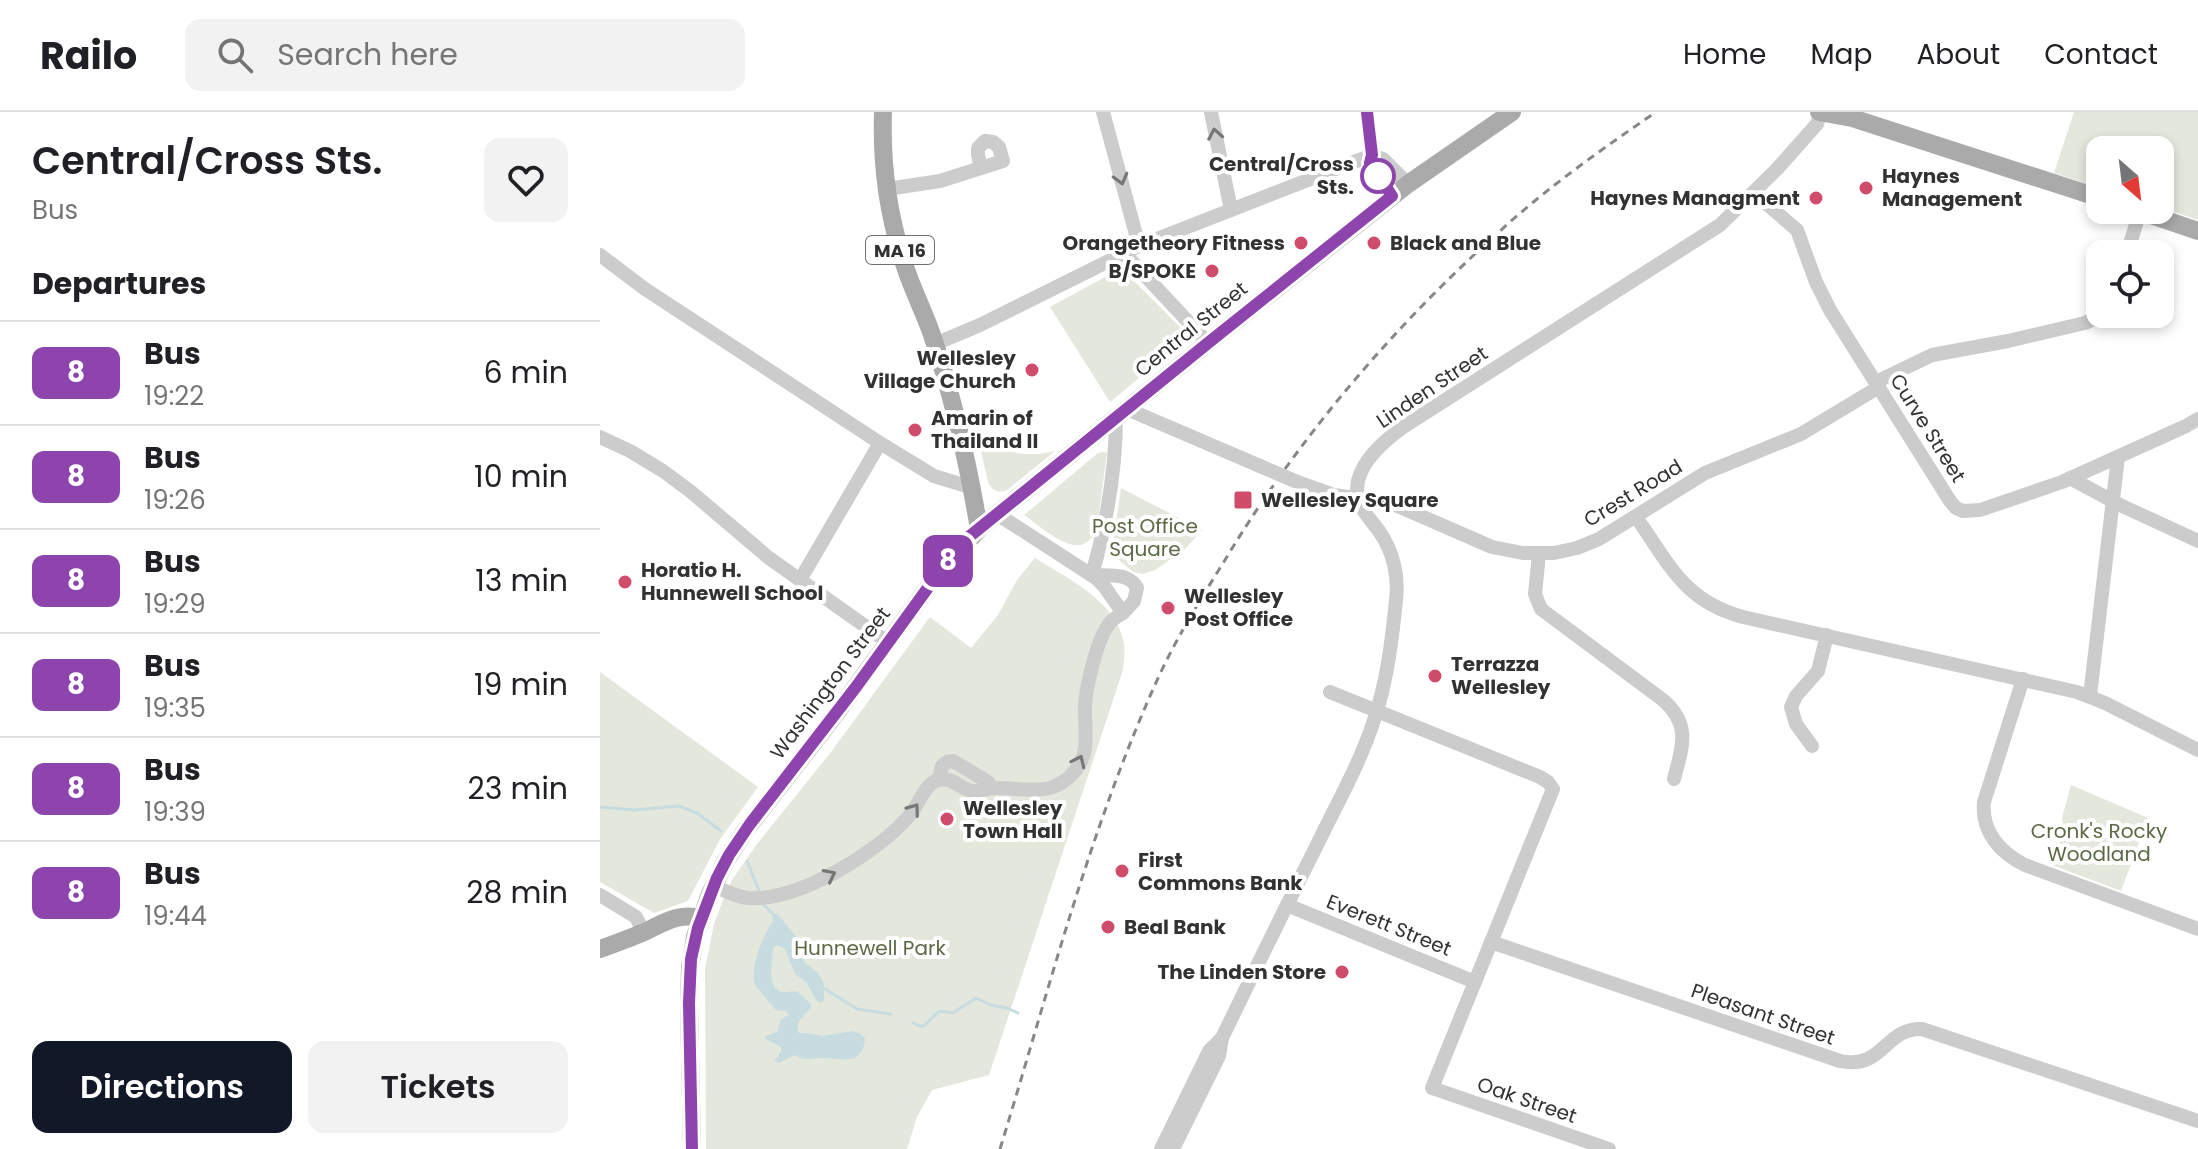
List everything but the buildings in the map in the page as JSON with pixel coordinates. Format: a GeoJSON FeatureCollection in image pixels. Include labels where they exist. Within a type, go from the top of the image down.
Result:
{"type":"FeatureCollection","features":[{"type":"Feature","properties":{"kind":"main road","name":"MA 16"},"geometry":{"type":"LineString","coordinates":[[883,112],[882,164],[894,229],[935,344],[964,449],[979,529]]}},
{"type":"Feature","properties":{"kind":"main road","name":"Central Street"},"geometry":{"type":"LineString","coordinates":[[979,529],[1392,196],[1512,112]]}},
{"type":"Feature","properties":{"kind":"main road"},"geometry":{"type":"LineString","coordinates":[[1820,112],[1852,118],[2086,193]]}},
{"type":"Feature","properties":{"kind":"main road"},"geometry":{"type":"LineString","coordinates":[[2174,223],[2198,231]]}},
{"type":"Feature","properties":{"kind":"main road","name":"Washington Street"},"geometry":{"type":"LineString","coordinates":[[692,1149],[691,959],[695,937],[714,886],[739,839],[943,567],[979,529]]}},
{"type":"Feature","properties":{"kind":"main road"},"geometry":{"type":"LineString","coordinates":[[600,949],[677,917],[688,915],[701,918]]}},
{"type":"Feature","properties":{"kind":"main road"},"geometry":{"type":"LineString","coordinates":[[644,933],[665,931],[695,937]]}},
{"type":"Feature","properties":{"kind":"street"},"geometry":{"type":"LineString","coordinates":[[1103,112],[1142,245],[1143,273]]}},
{"type":"Feature","properties":{"kind":"street"},"geometry":{"type":"LineString","coordinates":[[1211,112],[1231,210]]}},
{"type":"Feature","properties":{"kind":"street"},"geometry":{"type":"LineString","coordinates":[[1367,112],[1372,167],[1392,196]]}},
{"type":"Feature","properties":{"kind":"street","name":"Linden Street"},"geometry":{"type":"LineString","coordinates":[[1358,498],[1359,480],[1365,465],[1398,431],[1711,232],[1754,193],[1812,130],[1819,121],[1820,112]]}},
{"type":"Feature","properties":{"kind":"street"},"geometry":{"type":"LineString","coordinates":[[887,189],[933,182],[981,168],[1003,161],[998,145],[993,142],[985,141],[977,151],[981,168]]}},
{"type":"Feature","properties":{"kind":"street"},"geometry":{"type":"LineString","coordinates":[[935,344],[1142,245],[1372,155],[1383,159],[1408,184]]}},
{"type":"Feature","properties":{"kind":"street","name":"Curve Street"},"geometry":{"type":"LineString","coordinates":[[1754,193],[1797,230],[1818,287],[1950,501],[1960,510],[1980,510],[2070,478],[2198,419]]}},
{"type":"Feature","properties":{"kind":"street"},"geometry":{"type":"LineString","coordinates":[[1124,253],[1208,343]]}},
{"type":"Feature","properties":{"kind":"street"},"geometry":{"type":"LineString","coordinates":[[600,255],[645,289],[880,443],[934,476],[973,488]]}},
{"type":"Feature","properties":{"kind":"street","name":"Crest Road"},"geometry":{"type":"LineString","coordinates":[[1122,413],[1324,492],[1391,503],[1492,547],[1515,553],[1554,553],[1585,546],[1705,473],[1801,434],[1878,384],[1932,355],[2086,323]]}},
{"type":"Feature","properties":{"kind":"street"},"geometry":{"type":"LineString","coordinates":[[1092,575],[1104,530],[1122,413]]}},
{"type":"Feature","properties":{"kind":"street"},"geometry":{"type":"LineString","coordinates":[[600,437],[642,457],[676,480],[749,543],[889,643]]}},
{"type":"Feature","properties":{"kind":"street"},"geometry":{"type":"LineString","coordinates":[[800,580],[880,443]]}},
{"type":"Feature","properties":{"kind":"street"},"geometry":{"type":"LineString","coordinates":[[2090,696],[2118,457]]}},
{"type":"Feature","properties":{"kind":"street"},"geometry":{"type":"LineString","coordinates":[[2070,478],[2198,541]]}},
{"type":"Feature","properties":{"kind":"street"},"geometry":{"type":"LineString","coordinates":[[1173,1149],[1219,1056],[1222,1038],[1356,765],[1377,710],[1389,653],[1396,579],[1386,542],[1358,498]]}},
{"type":"Feature","properties":{"kind":"street"},"geometry":{"type":"LineString","coordinates":[[997,514],[1092,575],[1123,613]]}},
{"type":"Feature","properties":{"kind":"street"},"geometry":{"type":"LineString","coordinates":[[1636,517],[1676,576],[1704,602],[1736,615],[2090,696],[2198,750]]}},
{"type":"Feature","properties":{"kind":"street"},"geometry":{"type":"LineString","coordinates":[[1539,554],[1535,594],[1544,612],[1663,700],[1678,717],[1683,739],[1674,779]]}},
{"type":"Feature","properties":{"kind":"street"},"geometry":{"type":"LineString","coordinates":[[714,886],[742,897],[761,897],[820,881],[860,858],[906,821],[929,786],[939,780],[942,766],[947,762],[953,761],[988,782],[991,788],[1031,792],[1046,790],[1064,782],[1077,769],[1083,757],[1086,743],[1085,707],[1094,663],[1109,624],[1136,597],[1134,582],[1123,577],[1092,575]]}},
{"type":"Feature","properties":{"kind":"street"},"geometry":{"type":"LineString","coordinates":[[1812,746],[1796,724],[1791,707],[1796,696],[1818,671],[1827,635]]}},
{"type":"Feature","properties":{"kind":"street"},"geometry":{"type":"LineString","coordinates":[[2023,679],[1984,802],[1985,822],[1994,841],[2008,855],[2025,865],[2198,929]]}},
{"type":"Feature","properties":{"kind":"street"},"geometry":{"type":"LineString","coordinates":[[1330,692],[1540,777],[1553,789],[1475,982]]}},
{"type":"Feature","properties":{"kind":"street"},"geometry":{"type":"LineString","coordinates":[[600,895],[636,917],[644,933]]}},
{"type":"Feature","properties":{"kind":"street","name":"Everett Street"},"geometry":{"type":"LineString","coordinates":[[1287,905],[1475,982]]}},
{"type":"Feature","properties":{"kind":"street","name":"Pleasant Street"},"geometry":{"type":"LineString","coordinates":[[1491,942],[1840,1061],[1856,1063],[1866,1060],[1878,1054],[1901,1033],[1922,1029],[2198,1121]]}},
{"type":"Feature","properties":{"kind":"street","name":"Oak Street"},"geometry":{"type":"LineString","coordinates":[[1475,982],[1432,1088],[1609,1149]]}},
{"type":"Feature","properties":{"kind":"street"},"geometry":{"type":"LineString","coordinates":[[1161,1149],[1209,1051],[1222,1038]]}},
{"type":"Feature","properties":{"kind":"green space"},"geometry":{"type":"Polygon","coordinates":[[[2074,112],[2198,112],[2198,220],[2174,212],[2174,136],[2086,136],[2086,183],[2054,173],[2074,112]]]}},
{"type":"Feature","properties":{"kind":"green space"},"geometry":{"type":"Polygon","coordinates":[[[1124,271],[1185,332],[1186,339],[1110,402],[1050,307],[1103,278],[1124,271]]]}},
{"type":"Feature","properties":{"kind":"green space"},"geometry":{"type":"Polygon","coordinates":[[[975,425],[991,442],[1010,451],[1032,454],[1055,451],[1001,492],[988,482],[975,425]]]}},
{"type":"Feature","properties":{"kind":"green space"},"geometry":{"type":"Polygon","coordinates":[[[1098,453],[1107,453],[1097,527],[1091,539],[1083,544],[1063,542],[1024,515],[1098,453]]]}},
{"type":"Feature","properties":{"kind":"green space","name":"Post Office Square"},"geometry":{"type":"Polygon","coordinates":[[[1121,488],[1202,530],[1185,549],[1155,570],[1143,574],[1133,572],[1119,560],[1113,543],[1121,488]]]}},
{"type":"Feature","properties":{"kind":"green space","name":"Hunnewell Park"},"geometry":{"type":"Polygon","coordinates":[[[1035,558],[1076,583],[1112,615],[1124,644],[1124,661],[989,1075],[932,1090],[917,1117],[907,1149],[706,1149],[705,969],[714,924],[732,880],[930,617],[971,648],[998,615],[1017,580],[1035,558]]]}},
{"type":"Feature","properties":{"kind":"green space"},"geometry":{"type":"Polygon","coordinates":[[[600,672],[758,787],[720,839],[688,901],[654,913],[600,882],[600,672]]]}},
{"type":"Feature","properties":{"kind":"green space","name":"Cronk's Rocky Woodland"},"geometry":{"type":"Polygon","coordinates":[[[2071,785],[2148,818],[2121,891],[2052,865],[2064,829],[2062,818],[2071,785]]]}},
{"type":"Feature","properties":{"kind":"shaded area"},"geometry":{"type":"Polygon","coordinates":[[[777,913],[794,934],[805,963],[822,979],[824,1000],[821,1003],[816,1000],[806,982],[795,974],[785,949],[777,945],[773,948],[771,974],[774,986],[784,992],[798,992],[811,1004],[798,1023],[799,1033],[823,1036],[852,1031],[861,1034],[865,1039],[863,1048],[854,1058],[807,1059],[795,1055],[779,1063],[774,1061],[781,1047],[765,1036],[777,1032],[781,1019],[789,1015],[786,1011],[776,1010],[757,988],[754,969],[758,951],[773,921],[772,917],[777,913]]]}},
{"type":"Feature","properties":{"kind":"waterway"},"geometry":{"type":"LineString","coordinates":[[600,807],[634,810],[679,806],[697,813],[721,831]]}},
{"type":"Feature","properties":{"kind":"waterway"},"geometry":{"type":"LineString","coordinates":[[747,861],[760,893]]}},
{"type":"Feature","properties":{"kind":"waterway"},"geometry":{"type":"LineString","coordinates":[[763,904],[775,916]]}},
{"type":"Feature","properties":{"kind":"waterway"},"geometry":{"type":"LineString","coordinates":[[822,987],[857,1009],[891,1014]]}},
{"type":"Feature","properties":{"kind":"waterway"},"geometry":{"type":"LineString","coordinates":[[913,1023],[924,1026],[939,1011],[953,1013],[976,998],[1018,1013]]}},
{"type":"Feature","properties":{"kind":"railway"},"geometry":{"type":"LineString","coordinates":[[1000,1149],[1091,850],[1134,733],[1174,646],[1254,514],[1316,427],[1422,306],[1537,199],[1656,112]]}},
{"type":"Feature","properties":{"kind":"bus line","name":"8"},"geometry":{"type":"LineString","coordinates":[[692,1149],[689,1003],[692,949],[710,894],[739,839],[943,567],[970,536],[1392,196],[1370,163],[1372,155],[1367,112]]}},
{"type":"Feature","properties":{"kind":"place","name":"Central/Cross Sts."},"geometry":{"type":"Point","coordinates":[1378,176]}},
{"type":"Feature","properties":{"kind":"place","name":"Haynes Management"},"geometry":{"type":"Point","coordinates":[1866,188]}},
{"type":"Feature","properties":{"kind":"place","name":"Haynes Managment"},"geometry":{"type":"Point","coordinates":[1816,198]}},
{"type":"Feature","properties":{"kind":"place","name":"Orangetheory Fitness"},"geometry":{"type":"Point","coordinates":[1301,243]}},
{"type":"Feature","properties":{"kind":"place","name":"Black and Blue"},"geometry":{"type":"Point","coordinates":[1374,243]}},
{"type":"Feature","properties":{"kind":"place","name":"B/SPOKE"},"geometry":{"type":"Point","coordinates":[1212,271]}},
{"type":"Feature","properties":{"kind":"place","name":"Wellesley Village Church"},"geometry":{"type":"Point","coordinates":[1032,370]}},
{"type":"Feature","properties":{"kind":"place","name":"Amarin of Thailand II"},"geometry":{"type":"Point","coordinates":[915,430]}},
{"type":"Feature","properties":{"kind":"place","name":"Wellesley Square"},"geometry":{"type":"Point","coordinates":[1243,500]}},
{"type":"Feature","properties":{"kind":"place","name":"Horatio H. Hunnewell School"},"geometry":{"type":"Point","coordinates":[625,582]}},
{"type":"Feature","properties":{"kind":"place","name":"Wellesley Post Office"},"geometry":{"type":"Point","coordinates":[1168,608]}},
{"type":"Feature","properties":{"kind":"place","name":"Terrazza Wellesley"},"geometry":{"type":"Point","coordinates":[1435,676]}},
{"type":"Feature","properties":{"kind":"place","name":"Wellesley Town Hall"},"geometry":{"type":"Point","coordinates":[947,819]}},
{"type":"Feature","properties":{"kind":"place","name":"First Commons Bank"},"geometry":{"type":"Point","coordinates":[1122,871]}},
{"type":"Feature","properties":{"kind":"place","name":"Beal Bank"},"geometry":{"type":"Point","coordinates":[1108,927]}},
{"type":"Feature","properties":{"kind":"place","name":"The Linden Store"},"geometry":{"type":"Point","coordinates":[1342,972]}}]}
